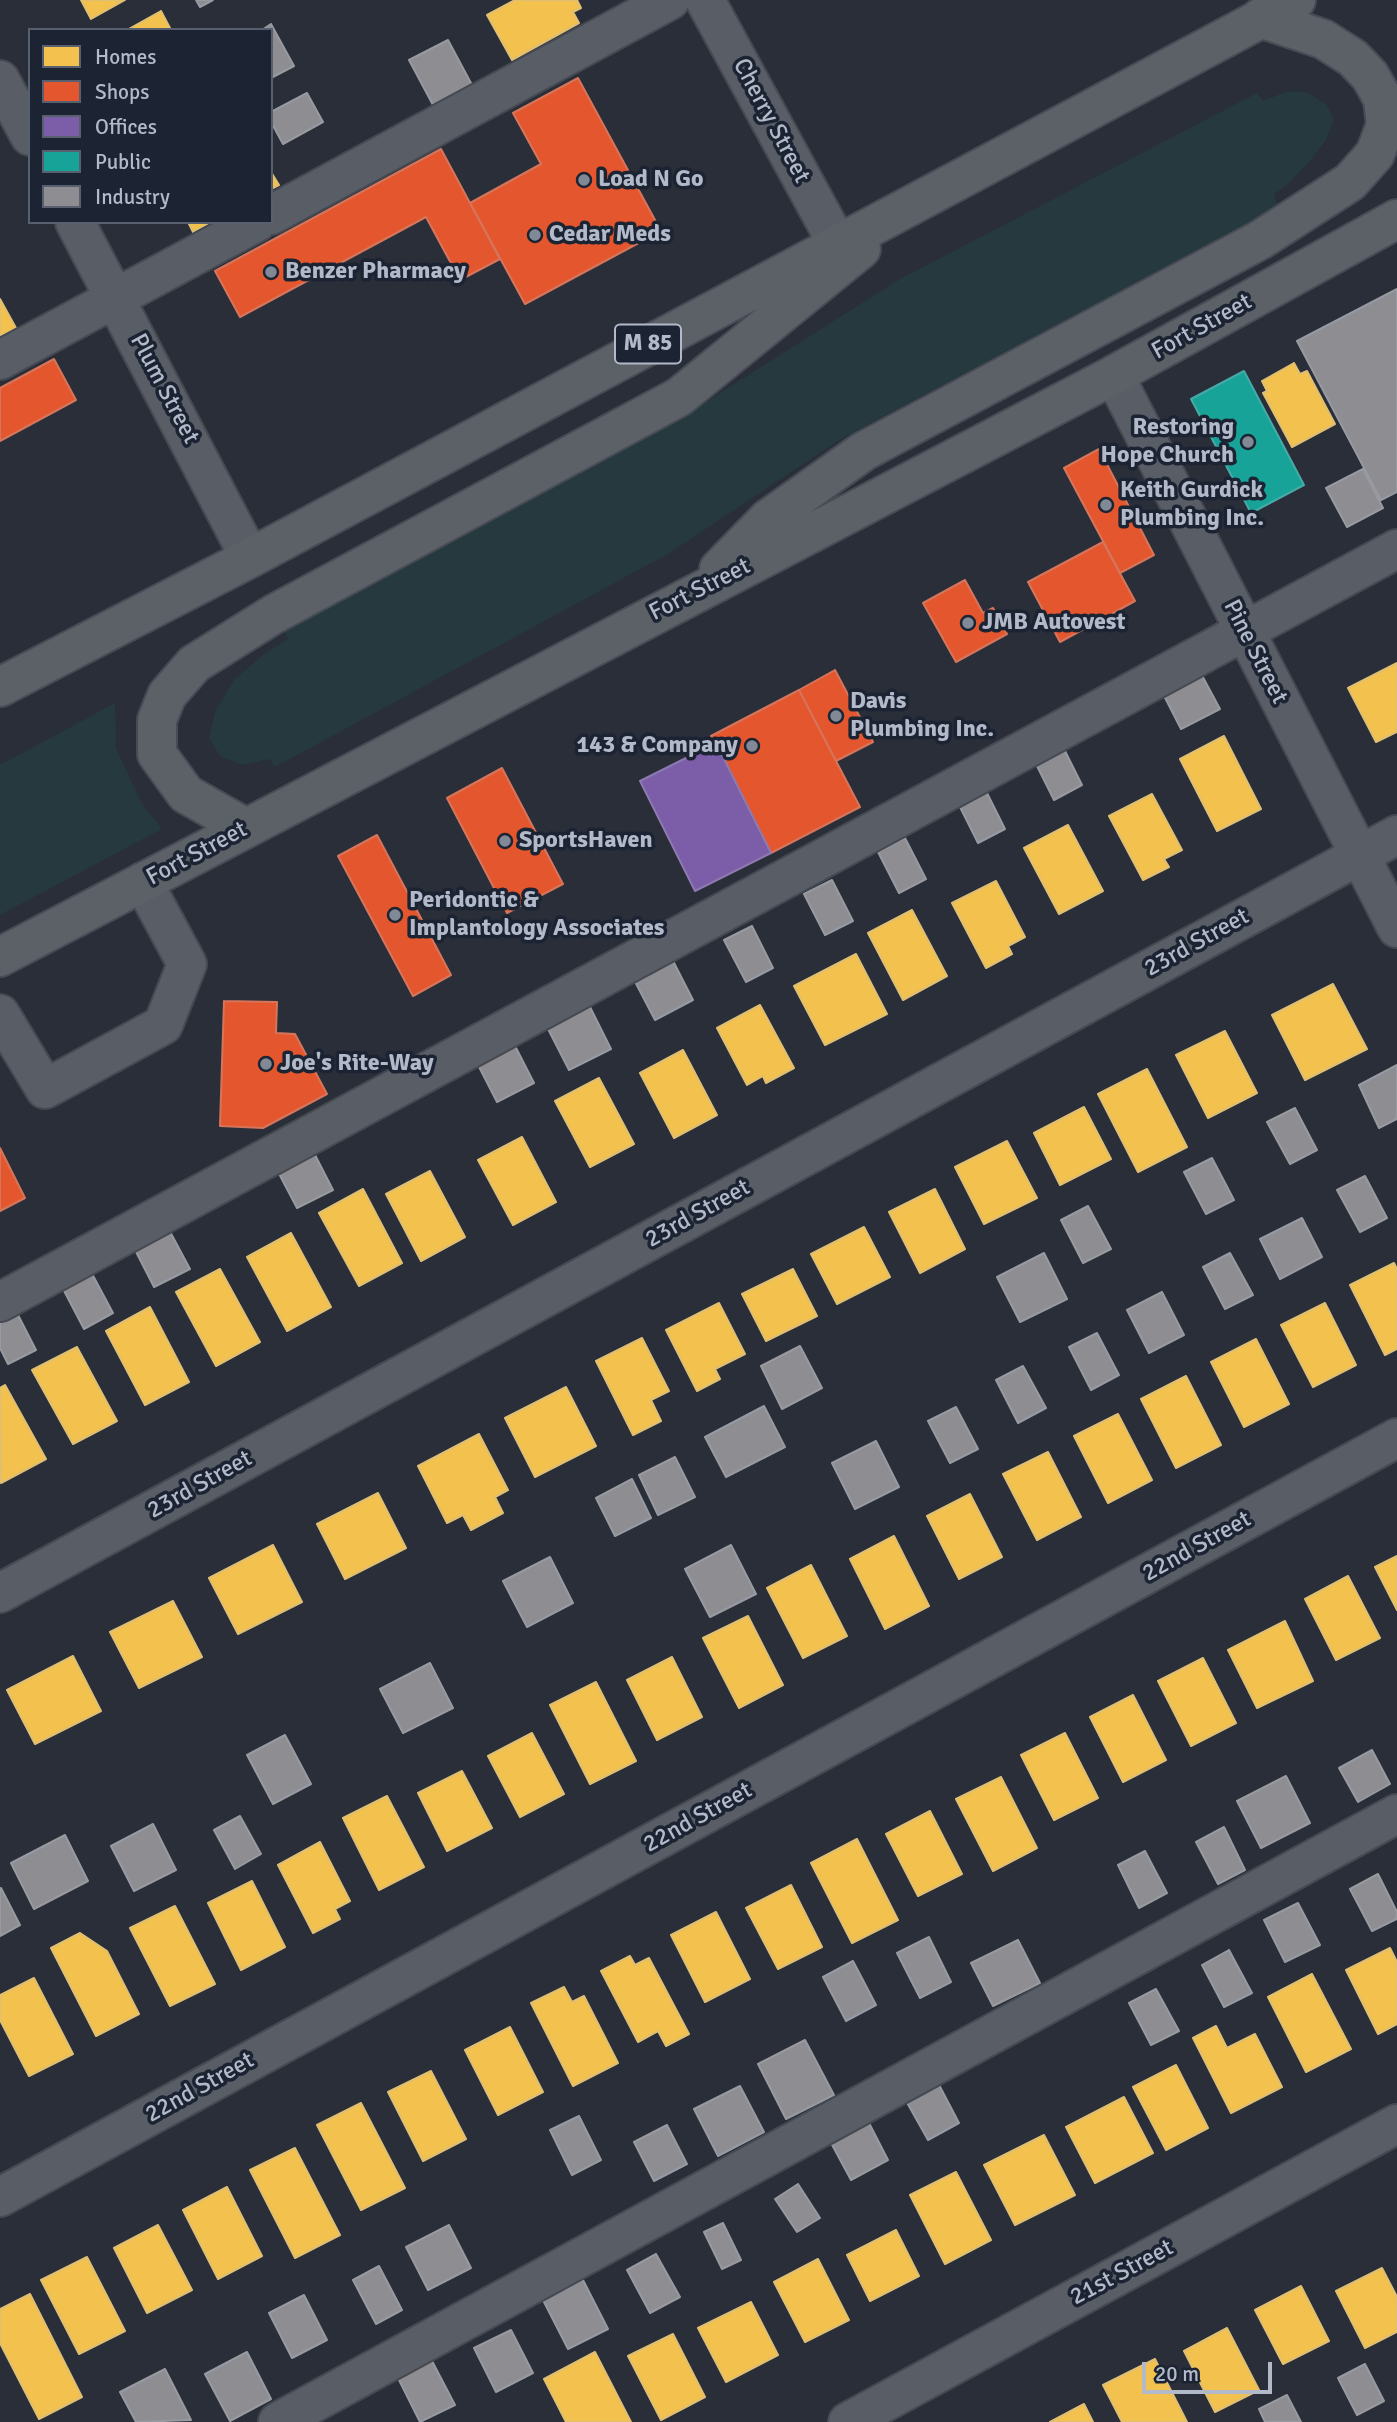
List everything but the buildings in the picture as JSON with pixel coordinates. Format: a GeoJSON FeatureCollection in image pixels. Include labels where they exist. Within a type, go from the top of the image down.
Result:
{"type":"FeatureCollection","features":[{"type":"Feature","properties":{"kind":"main road","name":"M 85"},"geometry":{"type":"LineString","coordinates":[[0,687],[250,558],[1296,0]]}},
{"type":"Feature","properties":{"kind":"main road"},"geometry":{"type":"LineString","coordinates":[[698,591],[768,519],[864,451],[1259,240],[1350,182],[1375,154],[1386,125],[1383,99],[1370,76],[1353,58],[1323,40],[1260,18]]}},
{"type":"Feature","properties":{"kind":"main road"},"geometry":{"type":"LineString","coordinates":[[246,828],[186,794],[157,754],[157,720],[167,695],[194,664],[274,614],[679,397],[930,193]]}},
{"type":"Feature","properties":{"kind":"main road","name":"Fort Street"},"geometry":{"type":"LineString","coordinates":[[0,957],[1114,375],[1397,219]]}},
{"type":"Feature","properties":{"kind":"street"},"geometry":{"type":"LineString","coordinates":[[273,214],[670,0]]}},
{"type":"Feature","properties":{"kind":"street","name":"Cherry Street"},"geometry":{"type":"LineString","coordinates":[[705,0],[837,243]]}},
{"type":"Feature","properties":{"kind":"street"},"geometry":{"type":"LineString","coordinates":[[0,80],[28,132]]}},
{"type":"Feature","properties":{"kind":"street","name":"Plum Street"},"geometry":{"type":"LineString","coordinates":[[76,224],[250,558]]}},
{"type":"Feature","properties":{"kind":"street"},"geometry":{"type":"LineString","coordinates":[[0,360],[253,224]]}},
{"type":"Feature","properties":{"kind":"street","name":"Pine Street"},"geometry":{"type":"LineString","coordinates":[[1114,375],[1397,928]]}},
{"type":"Feature","properties":{"kind":"street"},"geometry":{"type":"LineString","coordinates":[[0,1302],[1397,549]]}},
{"type":"Feature","properties":{"kind":"street","name":"23rd Street"},"geometry":{"type":"LineString","coordinates":[[0,1593],[1397,835]]}},
{"type":"Feature","properties":{"kind":"street"},"geometry":{"type":"LineString","coordinates":[[0,1014],[45,1089],[163,1025],[187,964],[143,882]]}},
{"type":"Feature","properties":{"kind":"street","name":"22nd Street"},"geometry":{"type":"LineString","coordinates":[[0,2197],[1397,1438]]}},
{"type":"Feature","properties":{"kind":"street"},"geometry":{"type":"LineString","coordinates":[[278,2422],[1397,1814]]}},
{"type":"Feature","properties":{"kind":"street","name":"21st Street"},"geometry":{"type":"LineString","coordinates":[[848,2422],[1397,2124]]}},
{"type":"Feature","properties":{"kind":"green space"},"geometry":{"type":"Polygon","coordinates":[[[1288,91],[1308,93],[1326,104],[1334,119],[1326,140],[1309,162],[1287,185],[1274,194],[1278,207],[841,439],[668,554],[275,767],[270,759],[243,765],[220,756],[209,738],[215,712],[234,680],[264,654],[288,639],[284,631],[690,412],[900,279],[1257,93],[1263,101],[1288,91]]]}},
{"type":"Feature","properties":{"kind":"green space"},"geometry":{"type":"Polygon","coordinates":[[[115,703],[116,748],[141,802],[162,829],[0,915],[0,765],[115,703]]]}},
{"type":"Feature","properties":{"kind":"place","name":"Load N Go"},"geometry":{"type":"Point","coordinates":[584,180]}},
{"type":"Feature","properties":{"kind":"place","name":"Cedar Meds"},"geometry":{"type":"Point","coordinates":[535,235]}},
{"type":"Feature","properties":{"kind":"place","name":"Benzer Pharmacy"},"geometry":{"type":"Point","coordinates":[271,272]}},
{"type":"Feature","properties":{"kind":"place","name":"Restoring Hope Church"},"geometry":{"type":"Point","coordinates":[1248,442]}},
{"type":"Feature","properties":{"kind":"place","name":"Keith Gurdick Plumbing Inc."},"geometry":{"type":"Point","coordinates":[1106,505]}},
{"type":"Feature","properties":{"kind":"place","name":"JMB Autovest"},"geometry":{"type":"Point","coordinates":[968,623]}},
{"type":"Feature","properties":{"kind":"place","name":"Davis Plumbing Inc."},"geometry":{"type":"Point","coordinates":[836,716]}},
{"type":"Feature","properties":{"kind":"place","name":"143 & Company"},"geometry":{"type":"Point","coordinates":[752,746]}},
{"type":"Feature","properties":{"kind":"place","name":"SportsHaven"},"geometry":{"type":"Point","coordinates":[505,841]}},
{"type":"Feature","properties":{"kind":"place","name":"Peridontic & Implantology Associates"},"geometry":{"type":"Point","coordinates":[395,915]}},
{"type":"Feature","properties":{"kind":"place","name":"Joe's Rite-Way"},"geometry":{"type":"Point","coordinates":[266,1064]}}]}
